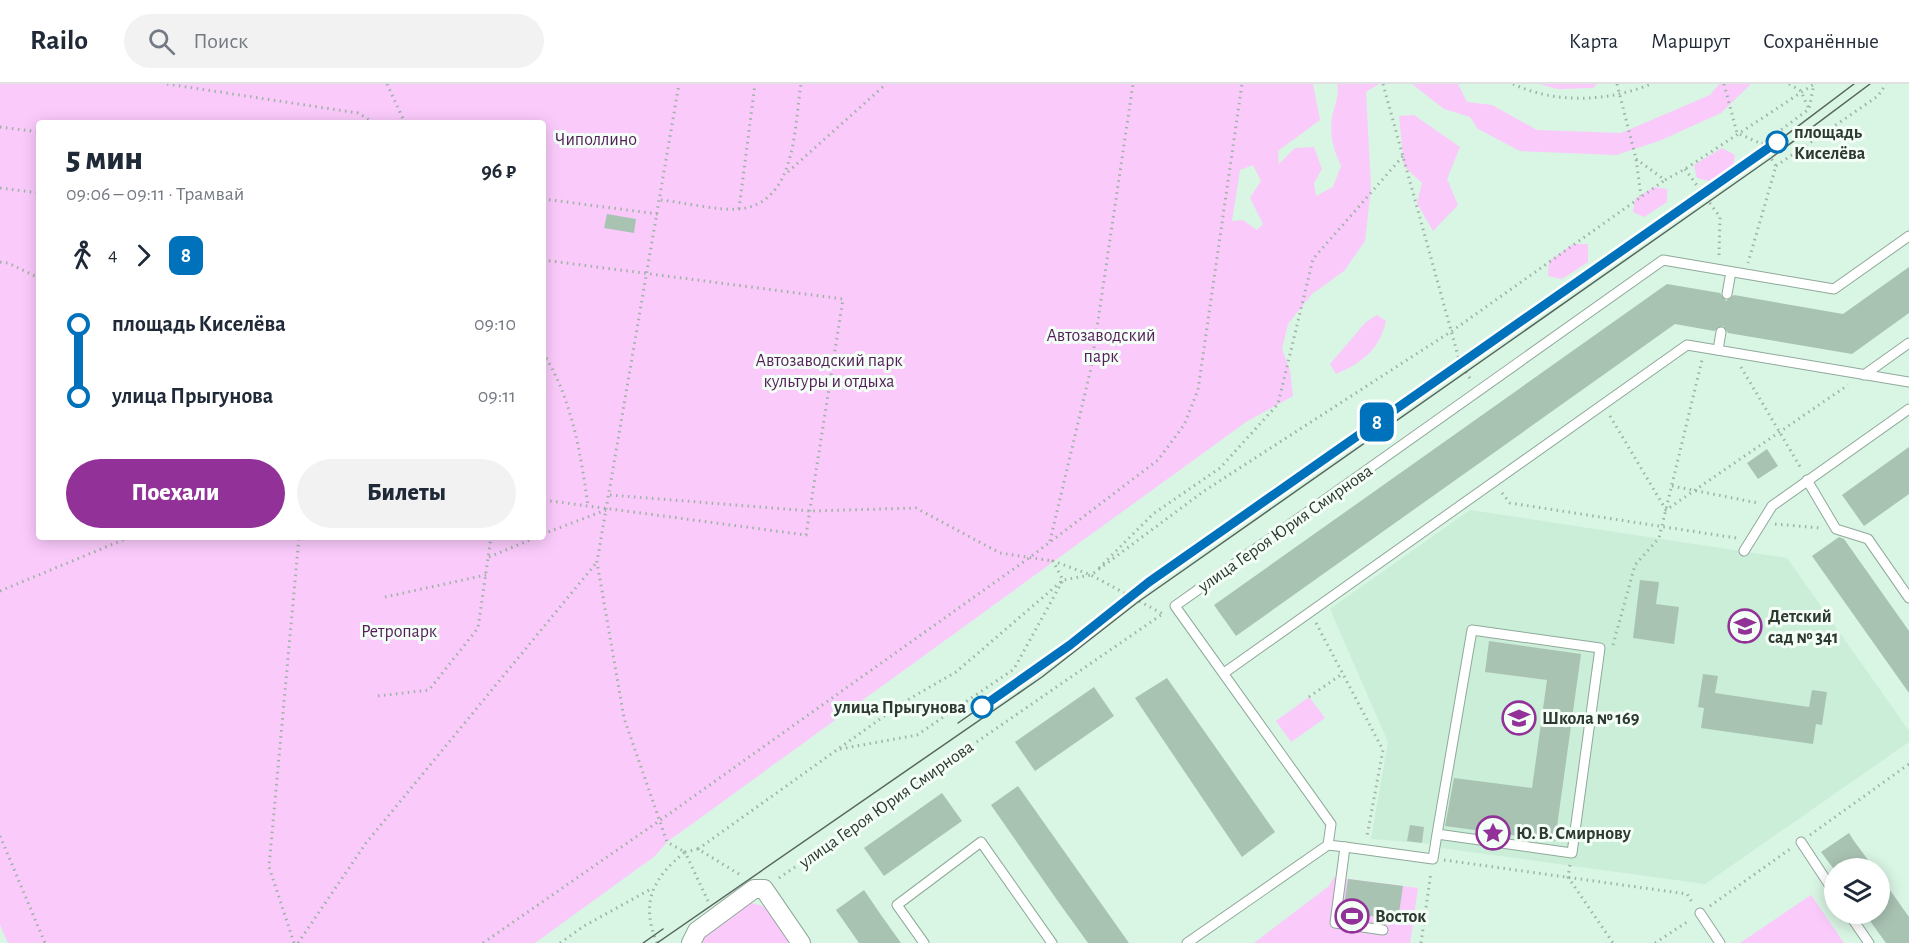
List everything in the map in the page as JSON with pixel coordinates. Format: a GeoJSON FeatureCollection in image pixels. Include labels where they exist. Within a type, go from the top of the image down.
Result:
{"type":"FeatureCollection","features":[{"type":"Feature","properties":{"kind":"street"},"geometry":{"type":"LineString","coordinates":[[692,943],[697,932],[718,915],[759,889],[801,943]]}},
{"type":"Feature","properties":{"kind":"lane","name":"улица Героя Юрия Смирнова"},"geometry":{"type":"LineString","coordinates":[[1175,606],[1663,260],[1834,289],[1909,236]]}},
{"type":"Feature","properties":{"kind":"lane"},"geometry":{"type":"LineString","coordinates":[[1727,294],[1731,272]]}},
{"type":"Feature","properties":{"kind":"lane"},"geometry":{"type":"LineString","coordinates":[[1718,350],[1721,332]]}},
{"type":"Feature","properties":{"kind":"lane"},"geometry":{"type":"LineString","coordinates":[[1864,375],[1909,343]]}},
{"type":"Feature","properties":{"kind":"lane"},"geometry":{"type":"LineString","coordinates":[[1224,673],[1687,345],[1909,382]]}},
{"type":"Feature","properties":{"kind":"lane"},"geometry":{"type":"LineString","coordinates":[[1744,551],[1772,506],[1909,409]]}},
{"type":"Feature","properties":{"kind":"lane"},"geometry":{"type":"LineString","coordinates":[[1808,480],[1836,529],[1868,539],[1909,598]]}},
{"type":"Feature","properties":{"kind":"lane"},"geometry":{"type":"LineString","coordinates":[[1175,606],[1331,824],[1328,844]]}},
{"type":"Feature","properties":{"kind":"lane"},"geometry":{"type":"LineString","coordinates":[[1187,943],[1328,844],[1433,859],[1437,834],[1472,630],[1600,648],[1572,852],[1437,834]]}},
{"type":"Feature","properties":{"kind":"lane"},"geometry":{"type":"LineString","coordinates":[[924,943],[897,905],[981,842],[1052,943]]}},
{"type":"Feature","properties":{"kind":"lane"},"geometry":{"type":"LineString","coordinates":[[1801,842],[1824,877]]}},
{"type":"Feature","properties":{"kind":"lane"},"geometry":{"type":"LineString","coordinates":[[1345,847],[1335,923],[1383,930]]}},
{"type":"Feature","properties":{"kind":"lane"},"geometry":{"type":"LineString","coordinates":[[1700,913],[1720,943]]}},
{"type":"Feature","properties":{"kind":"lane"},"geometry":{"type":"LineString","coordinates":[[1856,924],[1869,943]]}},
{"type":"Feature","properties":{"kind":"path"},"geometry":{"type":"LineString","coordinates":[[167,84],[358,113],[369,120]]}},
{"type":"Feature","properties":{"kind":"path"},"geometry":{"type":"LineString","coordinates":[[387,84],[404,120]]}},
{"type":"Feature","properties":{"kind":"path"},"geometry":{"type":"LineString","coordinates":[[679,84],[649,274],[597,562],[624,718],[659,821],[667,842],[685,852],[718,915]]}},
{"type":"Feature","properties":{"kind":"path"},"geometry":{"type":"LineString","coordinates":[[739,209],[755,84]]}},
{"type":"Feature","properties":{"kind":"path"},"geometry":{"type":"LineString","coordinates":[[787,173],[801,84]]}},
{"type":"Feature","properties":{"kind":"path"},"geometry":{"type":"LineString","coordinates":[[661,200],[739,209],[756,204],[777,189],[787,173],[886,84]]}},
{"type":"Feature","properties":{"kind":"path"},"geometry":{"type":"LineString","coordinates":[[1050,542],[1091,368],[1132,84]]}},
{"type":"Feature","properties":{"kind":"path"},"geometry":{"type":"LineString","coordinates":[[483,943],[1029,558],[1158,460],[1184,425],[1198,390],[1242,84]]}},
{"type":"Feature","properties":{"kind":"path"},"geometry":{"type":"LineString","coordinates":[[1383,84],[1460,363],[1479,391]]}},
{"type":"Feature","properties":{"kind":"path"},"geometry":{"type":"LineString","coordinates":[[1513,84],[1559,98],[1620,95],[1651,84]]}},
{"type":"Feature","properties":{"kind":"path"},"geometry":{"type":"LineString","coordinates":[[1617,84],[1636,159],[1641,196]]}},
{"type":"Feature","properties":{"kind":"path"},"geometry":{"type":"LineString","coordinates":[[1724,84],[1737,133]]}},
{"type":"Feature","properties":{"kind":"path"},"geometry":{"type":"LineString","coordinates":[[1789,84],[1801,91],[1809,109]]}},
{"type":"Feature","properties":{"kind":"path"},"geometry":{"type":"LineString","coordinates":[[560,943],[584,926],[652,888],[667,867],[685,852],[698,849],[904,702],[956,672],[1063,580],[1091,575],[1204,491],[1452,331],[1641,196],[1814,84],[1809,109],[1762,144]]}},
{"type":"Feature","properties":{"kind":"path"},"geometry":{"type":"LineString","coordinates":[[1745,274],[1776,166],[1878,96],[1886,84]]}},
{"type":"Feature","properties":{"kind":"path"},"geometry":{"type":"LineString","coordinates":[[0,127],[36,132]]}},
{"type":"Feature","properties":{"kind":"path"},"geometry":{"type":"LineString","coordinates":[[1737,133],[1762,144],[1776,166]]}},
{"type":"Feature","properties":{"kind":"path"},"geometry":{"type":"LineString","coordinates":[[1091,575],[1153,514],[1220,468],[1278,404],[1313,258],[1403,156]]}},
{"type":"Feature","properties":{"kind":"path"},"geometry":{"type":"LineString","coordinates":[[1636,159],[1665,180]]}},
{"type":"Feature","properties":{"kind":"path"},"geometry":{"type":"LineString","coordinates":[[1685,169],[1720,217],[1719,270]]}},
{"type":"Feature","properties":{"kind":"path"},"geometry":{"type":"LineString","coordinates":[[0,188],[36,193]]}},
{"type":"Feature","properties":{"kind":"path"},"geometry":{"type":"LineString","coordinates":[[546,199],[658,214]]}},
{"type":"Feature","properties":{"kind":"path"},"geometry":{"type":"LineString","coordinates":[[546,260],[843,299],[806,535],[546,500]]}},
{"type":"Feature","properties":{"kind":"path"},"geometry":{"type":"LineString","coordinates":[[0,262],[8,263],[36,277]]}},
{"type":"Feature","properties":{"kind":"path"},"geometry":{"type":"LineString","coordinates":[[1600,648],[1609,648],[1616,643],[1635,565],[1659,538],[1705,348]]}},
{"type":"Feature","properties":{"kind":"path"},"geometry":{"type":"LineString","coordinates":[[1733,353],[1808,480]]}},
{"type":"Feature","properties":{"kind":"path"},"geometry":{"type":"LineString","coordinates":[[546,358],[551,365],[579,442],[588,507]]}},
{"type":"Feature","properties":{"kind":"path"},"geometry":{"type":"LineString","coordinates":[[1666,510],[1864,375]]}},
{"type":"Feature","properties":{"kind":"path"},"geometry":{"type":"LineString","coordinates":[[1602,404],[1666,510]]}},
{"type":"Feature","properties":{"kind":"path"},"geometry":{"type":"LineString","coordinates":[[1494,482],[1510,503],[1751,541]]}},
{"type":"Feature","properties":{"kind":"path"},"geometry":{"type":"LineString","coordinates":[[1672,486],[1772,506]]}},
{"type":"Feature","properties":{"kind":"path"},"geometry":{"type":"LineString","coordinates":[[610,495],[810,511],[916,508],[999,553],[1053,561],[1091,575],[1163,614]]}},
{"type":"Feature","properties":{"kind":"path"},"geometry":{"type":"LineString","coordinates":[[546,533],[608,509]]}},
{"type":"Feature","properties":{"kind":"path"},"geometry":{"type":"LineString","coordinates":[[1762,523],[1836,529]]}},
{"type":"Feature","properties":{"kind":"path"},"geometry":{"type":"LineString","coordinates":[[0,591],[123,540]]}},
{"type":"Feature","properties":{"kind":"path"},"geometry":{"type":"LineString","coordinates":[[296,943],[269,867],[299,540]]}},
{"type":"Feature","properties":{"kind":"path"},"geometry":{"type":"LineString","coordinates":[[378,696],[429,690],[478,628],[491,540]]}},
{"type":"Feature","properties":{"kind":"path"},"geometry":{"type":"LineString","coordinates":[[489,557],[530,540]]}},
{"type":"Feature","properties":{"kind":"path"},"geometry":{"type":"LineString","coordinates":[[1053,561],[1063,580]]}},
{"type":"Feature","properties":{"kind":"path"},"geometry":{"type":"LineString","coordinates":[[296,943],[366,843],[597,562]]}},
{"type":"Feature","properties":{"kind":"path"},"geometry":{"type":"LineString","coordinates":[[385,597],[486,575]]}},
{"type":"Feature","properties":{"kind":"path"},"geometry":{"type":"LineString","coordinates":[[838,750],[916,735],[1014,669],[1063,580]]}},
{"type":"Feature","properties":{"kind":"path","name":"улица Героя Юрия Смирнова"},"geometry":{"type":"LineString","coordinates":[[759,889],[1175,606]]}},
{"type":"Feature","properties":{"kind":"path"},"geometry":{"type":"LineString","coordinates":[[1310,612],[1383,750],[1365,849]]}},
{"type":"Feature","properties":{"kind":"path"},"geometry":{"type":"LineString","coordinates":[[1310,697],[1342,674]]}},
{"type":"Feature","properties":{"kind":"path"},"geometry":{"type":"LineString","coordinates":[[1655,943],[1909,765]]}},
{"type":"Feature","properties":{"kind":"path"},"geometry":{"type":"LineString","coordinates":[[0,836],[45,943]]}},
{"type":"Feature","properties":{"kind":"path"},"geometry":{"type":"LineString","coordinates":[[698,849],[759,889]]}},
{"type":"Feature","properties":{"kind":"path"},"geometry":{"type":"LineString","coordinates":[[1495,867],[1497,856]]}},
{"type":"Feature","properties":{"kind":"path"},"geometry":{"type":"LineString","coordinates":[[1422,943],[1433,859],[1687,894],[1700,913]]}},
{"type":"Feature","properties":{"kind":"path"},"geometry":{"type":"LineString","coordinates":[[1570,866],[1568,877],[1612,943]]}},
{"type":"Feature","properties":{"kind":"path"},"geometry":{"type":"LineString","coordinates":[[652,888],[650,908],[657,943]]}},
{"type":"Feature","properties":{"kind":"shaded area","name":"Школа № 169"},"geometry":{"type":"Polygon","coordinates":[[[1470,510],[1787,558],[1909,731],[1909,742],[1705,884],[1441,848],[1441,845],[1371,839],[1388,742],[1330,609],[1470,510]]]}},
{"type":"Feature","properties":{"kind":"green space","name":"Автозаводский парк культуры и отдыха"},"geometry":{"type":"Polygon","coordinates":[[[0,84],[1313,84],[1320,120],[1278,151],[1279,164],[1295,148],[1314,147],[1322,169],[1314,183],[1316,196],[1333,187],[1341,166],[1334,148],[1331,130],[1337,84],[1379,84],[1366,92],[1371,187],[1365,241],[1344,271],[1312,294],[1288,324],[1282,349],[1290,370],[1293,396],[1246,422],[667,842],[655,856],[535,943],[8,943],[0,925],[0,84]],[[1253,165],[1240,170],[1232,221],[1243,220],[1257,230],[1263,224],[1250,198],[1261,181],[1253,165]]]}},
{"type":"Feature","properties":{"kind":"green space"},"geometry":{"type":"Polygon","coordinates":[[[1412,84],[1458,84],[1467,102],[1492,105],[1537,130],[1621,133],[1710,95],[1719,84],[1751,84],[1721,113],[1659,141],[1616,155],[1520,151],[1478,129],[1470,117],[1444,109],[1412,84]]]}},
{"type":"Feature","properties":{"kind":"green space"},"geometry":{"type":"Polygon","coordinates":[[[1539,84],[1597,84],[1593,88],[1558,89],[1539,84]]]}},
{"type":"Feature","properties":{"kind":"green space"},"geometry":{"type":"Polygon","coordinates":[[[1414,115],[1460,147],[1447,179],[1458,205],[1433,231],[1417,203],[1422,183],[1404,166],[1399,116],[1414,115]]]}},
{"type":"Feature","properties":{"kind":"green space"},"geometry":{"type":"Polygon","coordinates":[[[1722,148],[1735,155],[1733,168],[1709,181],[1697,178],[1694,165],[1722,148]]]}},
{"type":"Feature","properties":{"kind":"green space"},"geometry":{"type":"Polygon","coordinates":[[[1654,187],[1667,189],[1667,202],[1644,217],[1633,212],[1635,199],[1654,187]]]}},
{"type":"Feature","properties":{"kind":"green space"},"geometry":{"type":"Polygon","coordinates":[[[1573,244],[1588,244],[1588,262],[1562,279],[1548,276],[1549,261],[1573,244]]]}},
{"type":"Feature","properties":{"kind":"green space"},"geometry":{"type":"Polygon","coordinates":[[[1377,315],[1386,321],[1379,340],[1362,360],[1336,374],[1330,364],[1366,322],[1377,315]]]}},
{"type":"Feature","properties":{"kind":"green space"},"geometry":{"type":"Polygon","coordinates":[[[1309,697],[1325,718],[1291,742],[1276,721],[1309,697]]]}},
{"type":"Feature","properties":{"kind":"green space","name":"Восток"},"geometry":{"type":"Polygon","coordinates":[[[1334,877],[1418,888],[1410,943],[1254,943],[1329,886],[1334,877]]]}},
{"type":"Feature","properties":{"kind":"green space"},"geometry":{"type":"Polygon","coordinates":[[[1811,895],[1824,914],[1824,924],[1831,924],[1844,943],[1740,943],[1811,895]]]}},
{"type":"Feature","properties":{"kind":"green space"},"geometry":{"type":"Polygon","coordinates":[[[748,902],[770,908],[795,943],[701,943],[702,936],[748,902]]]}},
{"type":"Feature","properties":{"kind":"building"},"geometry":{"type":"Polygon","coordinates":[[[607,214],[636,219],[634,233],[604,228],[607,214]]]}},
{"type":"Feature","properties":{"kind":"building"},"geometry":{"type":"Polygon","coordinates":[[[1909,267],[1909,313],[1852,354],[1728,333],[1723,326],[1714,331],[1675,324],[1236,636],[1214,605],[1667,284],[1720,293],[1726,301],[1734,295],[1843,314],[1909,267]]]}},
{"type":"Feature","properties":{"kind":"building"},"geometry":{"type":"Polygon","coordinates":[[[1909,447],[1909,494],[1864,526],[1842,495],[1909,447]]]}},
{"type":"Feature","properties":{"kind":"building"},"geometry":{"type":"Polygon","coordinates":[[[1767,449],[1778,466],[1758,479],[1747,463],[1767,449]]]}},
{"type":"Feature","properties":{"kind":"building"},"geometry":{"type":"Polygon","coordinates":[[[1839,537],[1844,539],[1909,631],[1909,693],[1812,556],[1839,537]]]}},
{"type":"Feature","properties":{"kind":"building"},"geometry":{"type":"Polygon","coordinates":[[[1640,580],[1659,582],[1656,604],[1679,607],[1674,644],[1633,638],[1640,580]]]}},
{"type":"Feature","properties":{"kind":"building"},"geometry":{"type":"Polygon","coordinates":[[[1489,641],[1581,654],[1555,841],[1445,826],[1454,778],[1532,788],[1547,680],[1485,672],[1489,641]]]}},
{"type":"Feature","properties":{"kind":"building"},"geometry":{"type":"Polygon","coordinates":[[[1703,674],[1718,676],[1715,693],[1809,707],[1812,690],[1827,692],[1822,725],[1816,724],[1813,744],[1701,728],[1704,708],[1698,707],[1703,674]]]}},
{"type":"Feature","properties":{"kind":"building"},"geometry":{"type":"Polygon","coordinates":[[[1167,678],[1275,832],[1242,857],[1135,698],[1167,678]]]}},
{"type":"Feature","properties":{"kind":"building"},"geometry":{"type":"Polygon","coordinates":[[[1094,687],[1114,716],[1035,771],[1015,742],[1094,687]]]}},
{"type":"Feature","properties":{"kind":"building"},"geometry":{"type":"Polygon","coordinates":[[[1018,786],[1129,943],[1088,943],[1057,900],[991,805],[1018,786]]]}},
{"type":"Feature","properties":{"kind":"building"},"geometry":{"type":"Polygon","coordinates":[[[942,793],[962,821],[884,876],[864,848],[942,793]]]}},
{"type":"Feature","properties":{"kind":"building"},"geometry":{"type":"Polygon","coordinates":[[[1410,825],[1424,827],[1422,843],[1407,841],[1410,825]]]}},
{"type":"Feature","properties":{"kind":"building"},"geometry":{"type":"Polygon","coordinates":[[[1849,833],[1867,858],[1826,858],[1821,852],[1849,833]]]}},
{"type":"Feature","properties":{"kind":"building"},"geometry":{"type":"Polygon","coordinates":[[[1348,879],[1403,886],[1398,920],[1343,912],[1348,879]]]}},
{"type":"Feature","properties":{"kind":"building"},"geometry":{"type":"Polygon","coordinates":[[[864,890],[901,943],[859,943],[836,910],[864,890]]]}},
{"type":"Feature","properties":{"kind":"building"},"geometry":{"type":"Polygon","coordinates":[[[1890,890],[1909,917],[1909,943],[1886,943],[1872,924],[1890,924],[1890,890]]]}},
{"type":"Feature","properties":{"kind":"tram line"},"geometry":{"type":"LineString","coordinates":[[958,723],[1070,645],[1130,596],[1777,142],[1854,84]]}},
{"type":"Feature","properties":{"kind":"tram line"},"geometry":{"type":"LineString","coordinates":[[657,943],[1042,677],[1138,602],[1771,158],[1870,84]]}},
{"type":"Feature","properties":{"kind":"tram line","name":"8"},"geometry":{"type":"LineString","coordinates":[[982,707],[1070,645],[1149,582],[1702,192],[1777,142]]}},
{"type":"Feature","properties":{"kind":"tram line"},"geometry":{"type":"LineString","coordinates":[[643,943],[663,929]]}},
{"type":"Feature","properties":{"kind":"place","name":"площадь Киселёва"},"geometry":{"type":"Point","coordinates":[1777,142]}},
{"type":"Feature","properties":{"kind":"place","name":"Детский сад № 341"},"geometry":{"type":"Point","coordinates":[1745,626]}},
{"type":"Feature","properties":{"kind":"place","name":"улица Прыгунова"},"geometry":{"type":"Point","coordinates":[982,707]}},
{"type":"Feature","properties":{"kind":"place","name":"Школа № 169"},"geometry":{"type":"Point","coordinates":[1519,718]}},
{"type":"Feature","properties":{"kind":"place","name":"Ю. В. Смирнову"},"geometry":{"type":"Point","coordinates":[1493,833]}},
{"type":"Feature","properties":{"kind":"place","name":"Восток"},"geometry":{"type":"Point","coordinates":[1352,916]}},
{"type":"Feature","properties":{"kind":"park label","name":"Чиполлино"},"geometry":{"type":"Point","coordinates":[596,139]}},
{"type":"Feature","properties":{"kind":"park label","name":"Автозаводский парк"},"geometry":{"type":"Point","coordinates":[1101,345]}},
{"type":"Feature","properties":{"kind":"park label","name":"Ретропарк"},"geometry":{"type":"Point","coordinates":[399,631]}}]}
